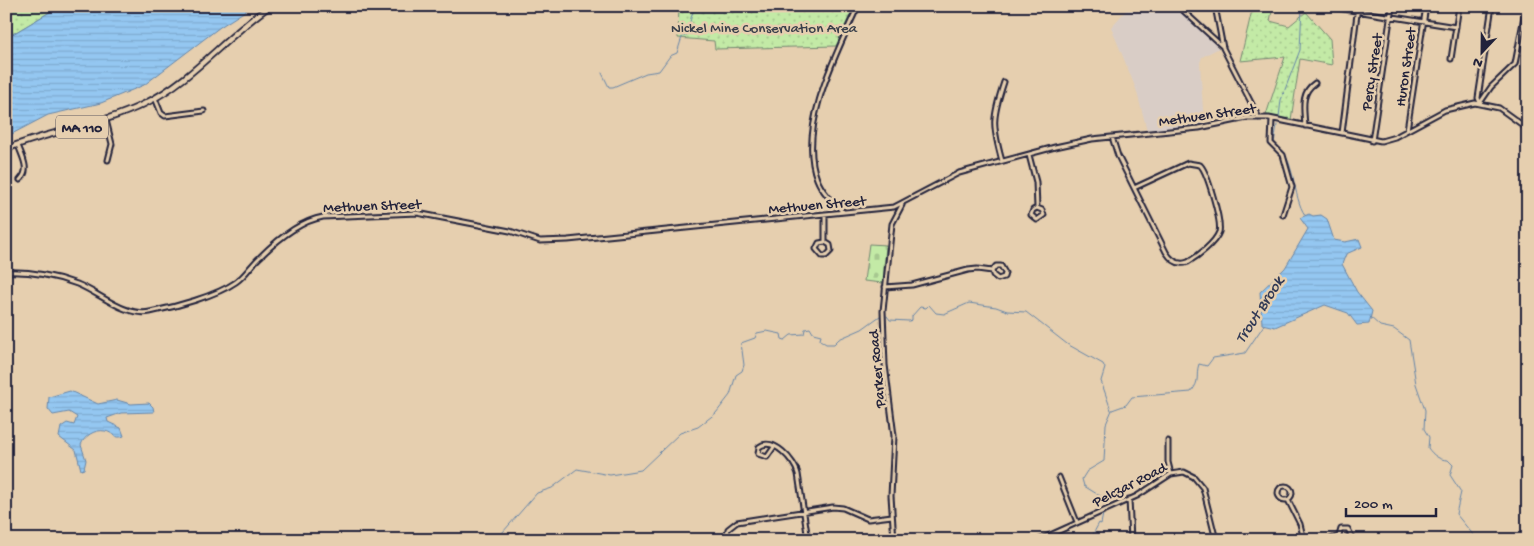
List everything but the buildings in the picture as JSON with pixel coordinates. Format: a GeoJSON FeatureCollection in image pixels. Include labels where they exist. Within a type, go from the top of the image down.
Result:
{"type":"FeatureCollection","features":[{"type":"Feature","properties":{"kind":"main road","name":"MA 110"},"geometry":{"type":"LineString","coordinates":[[6,149],[106,120],[155,98],[193,72],[237,30],[270,6]]}},
{"type":"Feature","properties":{"kind":"street"},"geometry":{"type":"LineString","coordinates":[[843,212],[827,195],[816,177],[812,128],[833,64],[858,6]]}},
{"type":"Feature","properties":{"kind":"street"},"geometry":{"type":"LineString","coordinates":[[1178,6],[1224,48]]}},
{"type":"Feature","properties":{"kind":"street"},"geometry":{"type":"LineString","coordinates":[[1215,6],[1224,48],[1259,118]]}},
{"type":"Feature","properties":{"kind":"street"},"geometry":{"type":"LineString","coordinates":[[1342,133],[1358,6]]}},
{"type":"Feature","properties":{"kind":"street","name":"Percy Street"},"geometry":{"type":"LineString","coordinates":[[1372,140],[1392,6]]}},
{"type":"Feature","properties":{"kind":"street","name":"Huron Street"},"geometry":{"type":"LineString","coordinates":[[1407,130],[1426,6]]}},
{"type":"Feature","properties":{"kind":"street"},"geometry":{"type":"LineString","coordinates":[[1451,59],[1459,6]]}},
{"type":"Feature","properties":{"kind":"street"},"geometry":{"type":"LineString","coordinates":[[1480,103],[1478,98],[1492,6]]}},
{"type":"Feature","properties":{"kind":"street"},"geometry":{"type":"LineString","coordinates":[[1480,103],[1491,87],[1515,64],[1526,6]]}},
{"type":"Feature","properties":{"kind":"street"},"geometry":{"type":"LineString","coordinates":[[1325,7],[1456,27]]}},
{"type":"Feature","properties":{"kind":"street"},"geometry":{"type":"LineString","coordinates":[[1002,161],[993,124],[1004,82]]}},
{"type":"Feature","properties":{"kind":"street"},"geometry":{"type":"LineString","coordinates":[[1305,126],[1304,98],[1307,89],[1315,83]]}},
{"type":"Feature","properties":{"kind":"street"},"geometry":{"type":"LineString","coordinates":[[155,98],[161,113],[165,116],[204,111]]}},
{"type":"Feature","properties":{"kind":"street","name":"Methuen Street"},"geometry":{"type":"LineString","coordinates":[[6,272],[26,272],[65,281],[111,300],[132,312],[143,313],[160,310],[219,291],[241,278],[260,257],[290,232],[309,221],[328,216],[417,213],[552,242],[889,208],[906,202],[959,173],[1002,161],[1081,141],[1199,128],[1233,120],[1272,119],[1372,140],[1390,139],[1450,108],[1480,103],[1499,108],[1528,129]]}},
{"type":"Feature","properties":{"kind":"street"},"geometry":{"type":"LineString","coordinates":[[1272,119],[1271,143],[1283,155],[1292,187],[1283,215]]}},
{"type":"Feature","properties":{"kind":"street"},"geometry":{"type":"LineString","coordinates":[[106,120],[112,144],[108,160]]}},
{"type":"Feature","properties":{"kind":"street"},"geometry":{"type":"LineString","coordinates":[[1112,137],[1115,150],[1134,188],[1166,252],[1173,261],[1185,263],[1191,261],[1217,236],[1220,226],[1208,177],[1200,165],[1188,163],[1134,188]]}},
{"type":"Feature","properties":{"kind":"street"},"geometry":{"type":"LineString","coordinates":[[18,144],[26,170],[26,175],[20,180]]}},
{"type":"Feature","properties":{"kind":"street"},"geometry":{"type":"LineString","coordinates":[[1029,155],[1036,182],[1037,208]]}},
{"type":"Feature","properties":{"kind":"street","name":"Parker Road"},"geometry":{"type":"LineString","coordinates":[[894,540],[892,516],[894,436],[883,347],[885,287],[894,219],[897,212],[906,202]]}},
{"type":"Feature","properties":{"kind":"street"},"geometry":{"type":"LineString","coordinates":[[1037,208],[1042,210],[1044,215],[1037,220],[1033,218],[1031,213],[1037,208]]}},
{"type":"Feature","properties":{"kind":"street"},"geometry":{"type":"LineString","coordinates":[[825,214],[825,242]]}},
{"type":"Feature","properties":{"kind":"street"},"geometry":{"type":"LineString","coordinates":[[825,242],[830,245],[831,251],[826,256],[822,256],[818,253],[816,247],[819,243],[825,242]]}},
{"type":"Feature","properties":{"kind":"street"},"geometry":{"type":"LineString","coordinates":[[996,266],[1000,266],[1005,273],[1004,277],[998,279],[993,276],[992,271],[996,266]]}},
{"type":"Feature","properties":{"kind":"street"},"geometry":{"type":"LineString","coordinates":[[885,287],[912,285],[974,269],[992,271]]}},
{"type":"Feature","properties":{"kind":"street"},"geometry":{"type":"LineString","coordinates":[[1168,441],[1168,462],[1171,474]]}},
{"type":"Feature","properties":{"kind":"street"},"geometry":{"type":"LineString","coordinates":[[774,447],[768,457],[762,457],[758,454],[758,448],[762,444],[774,447],[788,456],[796,466],[808,540]]}},
{"type":"Feature","properties":{"kind":"street","name":"Pelczar Road"},"geometry":{"type":"LineString","coordinates":[[1039,540],[1129,499],[1171,474],[1187,473],[1201,484],[1216,540]]}},
{"type":"Feature","properties":{"kind":"street"},"geometry":{"type":"LineString","coordinates":[[1060,478],[1077,522]]}},
{"type":"Feature","properties":{"kind":"street"},"geometry":{"type":"LineString","coordinates":[[1282,486],[1288,486],[1292,491],[1292,496],[1288,500],[1282,500],[1278,496],[1278,490],[1282,486]]}},
{"type":"Feature","properties":{"kind":"street"},"geometry":{"type":"LineString","coordinates":[[1129,499],[1131,540]]}},
{"type":"Feature","properties":{"kind":"street"},"geometry":{"type":"LineString","coordinates":[[1288,500],[1300,524],[1304,540]]}},
{"type":"Feature","properties":{"kind":"street"},"geometry":{"type":"LineString","coordinates":[[726,540],[728,529],[737,522],[836,506],[868,519],[892,516]]}},
{"type":"Feature","properties":{"kind":"street"},"geometry":{"type":"LineString","coordinates":[[1348,528],[1351,535],[1345,540],[1339,536],[1340,529],[1348,528]]}},
{"type":"Feature","properties":{"kind":"street"},"geometry":{"type":"LineString","coordinates":[[1327,540],[1339,536]]}},
{"type":"Feature","properties":{"kind":"shaded area"},"geometry":{"type":"Polygon","coordinates":[[[1130,6],[1174,6],[1219,48],[1202,57],[1200,63],[1204,125],[1147,130],[1136,89],[1111,27],[1130,6]]]}},
{"type":"Feature","properties":{"kind":"green space"},"geometry":{"type":"Polygon","coordinates":[[[6,6],[60,6],[6,38],[6,6]]]}},
{"type":"Feature","properties":{"kind":"green space","name":"Nickel Mine Conservation Area"},"geometry":{"type":"Polygon","coordinates":[[[679,6],[854,6],[836,46],[715,49],[714,41],[678,38],[679,6]]]}},
{"type":"Feature","properties":{"kind":"green space"},"geometry":{"type":"Polygon","coordinates":[[[1253,6],[1273,6],[1270,21],[1289,26],[1306,12],[1330,39],[1332,65],[1300,59],[1291,120],[1266,115],[1285,57],[1240,61],[1253,6]]]}},
{"type":"Feature","properties":{"kind":"green space"},"geometry":{"type":"Polygon","coordinates":[[[869,244],[886,245],[883,283],[864,281],[869,244]]]}},
{"type":"Feature","properties":{"kind":"water"},"geometry":{"type":"Polygon","coordinates":[[[60,6],[253,6],[220,27],[144,85],[101,103],[48,115],[6,137],[6,38],[60,6]]]}},
{"type":"Feature","properties":{"kind":"water"},"geometry":{"type":"Polygon","coordinates":[[[1309,214],[1313,216],[1321,215],[1327,219],[1334,240],[1345,242],[1359,239],[1362,247],[1346,254],[1342,264],[1357,292],[1372,311],[1369,324],[1357,325],[1348,313],[1325,305],[1275,327],[1262,324],[1260,292],[1285,268],[1308,229],[1300,218],[1309,214]]]}},
{"type":"Feature","properties":{"kind":"water"},"geometry":{"type":"Polygon","coordinates":[[[70,391],[98,404],[117,400],[131,404],[149,403],[153,407],[154,412],[121,413],[107,418],[108,422],[121,428],[124,436],[118,437],[101,431],[87,436],[81,445],[86,460],[84,469],[81,470],[76,450],[59,437],[61,427],[67,423],[74,425],[77,417],[69,412],[53,415],[48,409],[49,397],[70,391]]]}},
{"type":"Feature","properties":{"kind":"waterway"},"geometry":{"type":"LineString","coordinates":[[602,73],[609,87],[613,87],[646,73],[659,71],[670,56],[677,53],[682,37],[687,35],[697,6]]}},
{"type":"Feature","properties":{"kind":"waterway"},"geometry":{"type":"LineString","coordinates":[[1279,117],[1281,100],[1300,50],[1302,6]]}},
{"type":"Feature","properties":{"kind":"waterway"},"geometry":{"type":"LineString","coordinates":[[1274,143],[1277,125]]}},
{"type":"Feature","properties":{"kind":"waterway"},"geometry":{"type":"LineString","coordinates":[[1276,145],[1287,158],[1298,198],[1305,215]]}},
{"type":"Feature","properties":{"kind":"waterway"},"geometry":{"type":"LineString","coordinates":[[887,316],[890,320],[909,321],[912,320],[912,316],[920,307],[926,308],[929,305],[936,313],[944,314],[969,303],[996,307],[1007,311],[1026,312],[1067,344],[1103,364],[1105,368],[1101,381],[1111,410]]}},
{"type":"Feature","properties":{"kind":"waterway"},"geometry":{"type":"LineString","coordinates":[[491,540],[503,532],[537,493],[552,488],[577,469],[610,475],[641,470],[680,433],[698,427],[716,413],[730,395],[736,375],[742,371],[744,365],[741,343],[755,338],[757,333],[767,331],[781,334],[782,339],[785,340],[791,335],[804,334],[805,329],[810,328],[813,333],[821,335],[820,340],[826,344],[834,344],[839,339],[862,329],[880,316]]}},
{"type":"Feature","properties":{"kind":"waterway"},"geometry":{"type":"LineString","coordinates":[[1370,317],[1380,326],[1394,329],[1409,340],[1416,384],[1425,410],[1424,429],[1429,437],[1428,448],[1436,457],[1448,460],[1453,465],[1450,475],[1461,492],[1456,514],[1475,537],[1474,540]]}},
{"type":"Feature","properties":{"kind":"waterway","name":"Trout Brook"},"geometry":{"type":"LineString","coordinates":[[1106,506],[1105,499],[1084,486],[1082,479],[1087,471],[1104,461],[1106,424],[1112,410],[1126,405],[1132,397],[1191,392],[1197,381],[1199,364],[1207,366],[1213,358],[1245,353],[1264,325]]}},
{"type":"Feature","properties":{"kind":"waterway","name":"Trout Brook"},"geometry":{"type":"LineString","coordinates":[[1090,540],[1099,523],[1101,524],[1103,514]]}}]}
